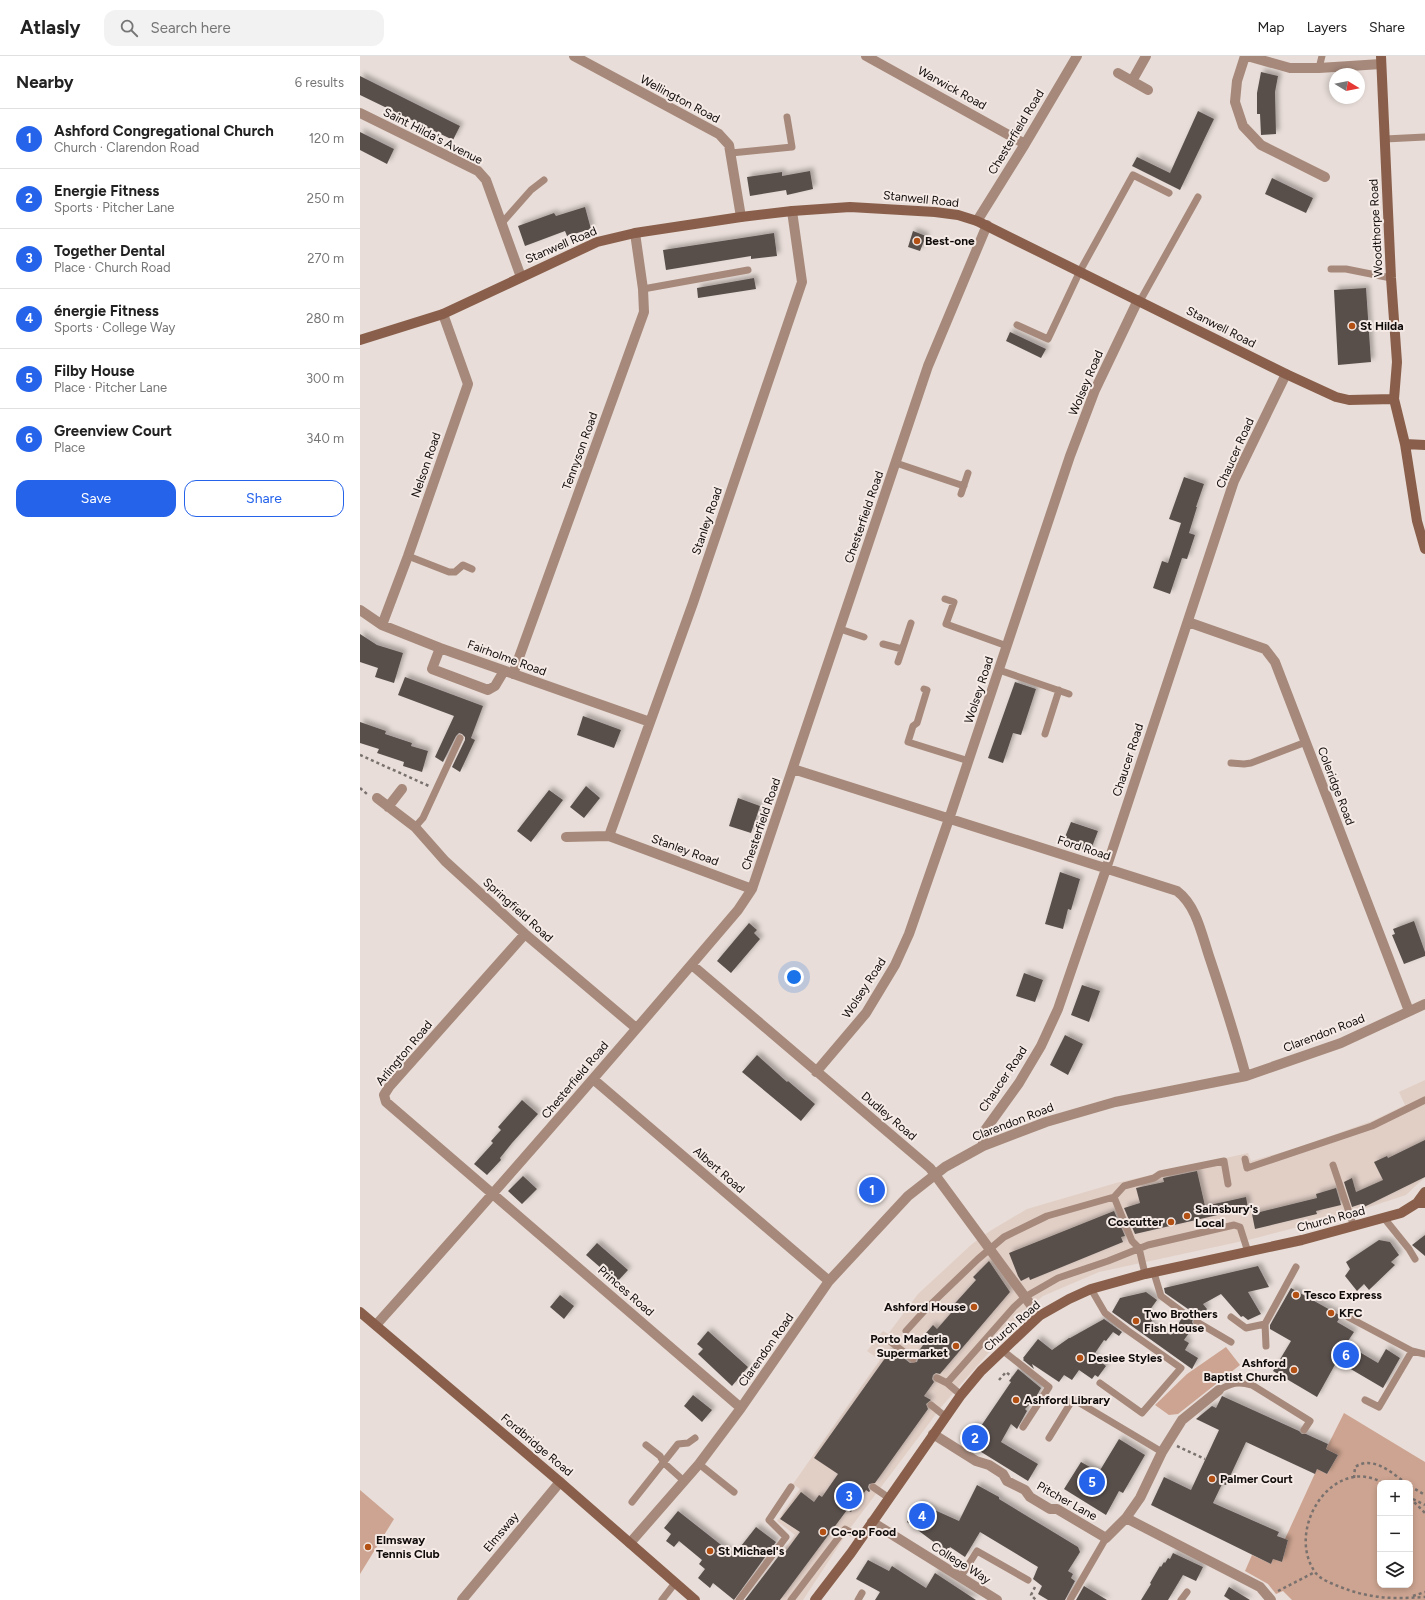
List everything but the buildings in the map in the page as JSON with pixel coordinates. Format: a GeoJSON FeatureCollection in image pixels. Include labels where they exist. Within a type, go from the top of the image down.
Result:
{"type":"FeatureCollection","features":[{"type":"Feature","properties":{"kind":"street","name":"Wellington Road"},"geometry":{"type":"LineString","coordinates":[[574,56],[718,134],[729,145],[741,217]]}},
{"type":"Feature","properties":{"kind":"street","name":"Warwick Road"},"geometry":{"type":"LineString","coordinates":[[866,56],[1025,144]]}},
{"type":"Feature","properties":{"kind":"street","name":"Chesterfield Road"},"geometry":{"type":"LineString","coordinates":[[977,221],[1077,56]]}},
{"type":"Feature","properties":{"kind":"street"},"geometry":{"type":"LineString","coordinates":[[1132,81],[1146,56]]}},
{"type":"Feature","properties":{"kind":"street"},"geometry":{"type":"LineString","coordinates":[[1325,178],[1262,145],[1243,126],[1235,102],[1237,81],[1246,56],[1290,68],[1319,68],[1381,60]]}},
{"type":"Feature","properties":{"kind":"street","name":"Woodthorpe Road"},"geometry":{"type":"LineString","coordinates":[[1381,60],[1391,278],[1397,362],[1394,399]]}},
{"type":"Feature","properties":{"kind":"street"},"geometry":{"type":"LineString","coordinates":[[1118,73],[1148,90]]}},
{"type":"Feature","properties":{"kind":"street","name":"Saint Hilda's Avenue"},"geometry":{"type":"LineString","coordinates":[[360,114],[478,171],[486,180],[521,277]]}},
{"type":"Feature","properties":{"kind":"street","name":"Stanwell Road"},"geometry":{"type":"LineString","coordinates":[[360,340],[443,314],[597,242],[635,233],[792,210],[850,206],[892,208],[958,215],[987,225],[1286,374],[1336,397],[1348,400],[1394,399]]}},
{"type":"Feature","properties":{"kind":"street","name":"Stanley Road"},"geometry":{"type":"LineString","coordinates":[[609,836],[696,596],[802,282],[792,210]]}},
{"type":"Feature","properties":{"kind":"street","name":"Chesterfield Road"},"geometry":{"type":"LineString","coordinates":[[376,1325],[493,1195],[593,1080],[738,910],[752,889],[928,366],[987,225]]}},
{"type":"Feature","properties":{"kind":"street","name":"Tennyson Road"},"geometry":{"type":"LineString","coordinates":[[440,648],[432,669],[488,690],[495,686],[508,672],[644,312],[643,289],[635,233]]}},
{"type":"Feature","properties":{"kind":"street","name":"Wolsey Road"},"geometry":{"type":"LineString","coordinates":[[816,1072],[866,1013],[896,965],[909,934],[969,761],[1076,441],[1095,390],[1139,300]]}},
{"type":"Feature","properties":{"kind":"street","name":"Nelson Road"},"geometry":{"type":"LineString","coordinates":[[382,625],[408,556],[468,384],[443,314]]}},
{"type":"Feature","properties":{"kind":"street","name":"Chaucer Road"},"geometry":{"type":"LineString","coordinates":[[982,1146],[983,1133],[1019,1083],[1041,1046],[1058,1009],[1106,869],[1234,481],[1286,374]]}},
{"type":"Feature","properties":{"kind":"street"},"geometry":{"type":"LineString","coordinates":[[1394,399],[1405,444],[1417,521],[1425,549]]}},
{"type":"Feature","properties":{"kind":"street"},"geometry":{"type":"LineString","coordinates":[[1405,444],[1425,445]]}},
{"type":"Feature","properties":{"kind":"street","name":"Fairholme Road"},"geometry":{"type":"LineString","coordinates":[[360,610],[382,625],[440,648],[650,722]]}},
{"type":"Feature","properties":{"kind":"street","name":"Coleridge Road"},"geometry":{"type":"LineString","coordinates":[[1188,622],[1265,649],[1274,662],[1409,1011]]}},
{"type":"Feature","properties":{"kind":"street","name":"Ford Road"},"geometry":{"type":"LineString","coordinates":[[793,769],[1177,891],[1185,897],[1195,915],[1230,1017],[1246,1076]]}},
{"type":"Feature","properties":{"kind":"street"},"geometry":{"type":"LineString","coordinates":[[388,806],[402,789]]}},
{"type":"Feature","properties":{"kind":"street","name":"Springfield Road"},"geometry":{"type":"LineString","coordinates":[[377,798],[415,827],[445,861],[525,934],[636,1028]]}},
{"type":"Feature","properties":{"kind":"street","name":"Stanley Road"},"geometry":{"type":"LineString","coordinates":[[566,837],[609,836],[752,889]]}},
{"type":"Feature","properties":{"kind":"street","name":"Arlington Road"},"geometry":{"type":"LineString","coordinates":[[493,1195],[386,1102],[384,1095],[389,1086],[525,934]]}},
{"type":"Feature","properties":{"kind":"street","name":"Dudley Road"},"geometry":{"type":"LineString","coordinates":[[692,965],[930,1168],[1039,1316]]}},
{"type":"Feature","properties":{"kind":"street","name":"Clarendon Road"},"geometry":{"type":"LineString","coordinates":[[630,1543],[699,1464],[741,1408],[829,1281],[908,1196],[944,1168],[982,1146],[1046,1122],[1114,1102],[1246,1076],[1341,1043],[1425,1004]]}},
{"type":"Feature","properties":{"kind":"street","name":"Albert Road"},"geometry":{"type":"LineString","coordinates":[[593,1080],[829,1281]]}},
{"type":"Feature","properties":{"kind":"street"},"geometry":{"type":"LineString","coordinates":[[1421,1203],[1425,1192]]}},
{"type":"Feature","properties":{"kind":"street","name":"Princes Road"},"geometry":{"type":"LineString","coordinates":[[493,1195],[741,1408]]}},
{"type":"Feature","properties":{"kind":"street","name":"Church Road"},"geometry":{"type":"LineString","coordinates":[[815,1600],[861,1538],[961,1395],[981,1371],[1039,1316],[1069,1298],[1091,1289],[1149,1274],[1354,1227],[1401,1213],[1421,1203]]}},
{"type":"Feature","properties":{"kind":"street","name":"Fordbridge Road"},"geometry":{"type":"LineString","coordinates":[[360,1312],[560,1482],[695,1600]]}},
{"type":"Feature","properties":{"kind":"street"},"geometry":{"type":"LineString","coordinates":[[1106,1538],[1126,1518],[1140,1498],[1167,1442],[1182,1420],[1219,1390]]}},
{"type":"Feature","properties":{"kind":"street","name":"Pitcher Lane"},"geometry":{"type":"LineString","coordinates":[[933,1434],[976,1461],[989,1465],[1003,1474],[1007,1480],[1025,1490],[1030,1497],[1050,1509],[1057,1509],[1106,1538]]}},
{"type":"Feature","properties":{"kind":"street","name":"Elmsway"},"geometry":{"type":"LineString","coordinates":[[462,1600],[560,1482]]}},
{"type":"Feature","properties":{"kind":"street"},"geometry":{"type":"LineString","coordinates":[[1126,1518],[1260,1587],[1270,1598]]}},
{"type":"Feature","properties":{"kind":"street","name":"College Way"},"geometry":{"type":"LineString","coordinates":[[872,1522],[997,1600]]}},
{"type":"Feature","properties":{"kind":"lane"},"geometry":{"type":"LineString","coordinates":[[1319,68],[1322,56]]}},
{"type":"Feature","properties":{"kind":"lane"},"geometry":{"type":"LineString","coordinates":[[731,154],[792,147],[788,117]]}},
{"type":"Feature","properties":{"kind":"lane"},"geometry":{"type":"LineString","coordinates":[[1385,139],[1425,136]]}},
{"type":"Feature","properties":{"kind":"lane"},"geometry":{"type":"LineString","coordinates":[[1017,325],[1048,339],[1080,271],[1133,175],[1169,193]]}},
{"type":"Feature","properties":{"kind":"lane"},"geometry":{"type":"LineString","coordinates":[[501,224],[531,190],[544,180]]}},
{"type":"Feature","properties":{"kind":"lane"},"geometry":{"type":"LineString","coordinates":[[1139,300],[1198,197]]}},
{"type":"Feature","properties":{"kind":"lane"},"geometry":{"type":"LineString","coordinates":[[1332,268],[1346,269],[1391,278]]}},
{"type":"Feature","properties":{"kind":"lane"},"geometry":{"type":"LineString","coordinates":[[643,289],[748,270]]}},
{"type":"Feature","properties":{"kind":"lane"},"geometry":{"type":"LineString","coordinates":[[896,463],[964,486]]}},
{"type":"Feature","properties":{"kind":"lane"},"geometry":{"type":"LineString","coordinates":[[961,494],[968,473]]}},
{"type":"Feature","properties":{"kind":"lane"},"geometry":{"type":"LineString","coordinates":[[408,556],[449,572],[455,572],[463,565],[472,568]]}},
{"type":"Feature","properties":{"kind":"lane"},"geometry":{"type":"LineString","coordinates":[[945,599],[954,602],[946,624],[1007,646]]}},
{"type":"Feature","properties":{"kind":"lane"},"geometry":{"type":"LineString","coordinates":[[898,662],[911,623]]}},
{"type":"Feature","properties":{"kind":"lane"},"geometry":{"type":"LineString","coordinates":[[840,629],[864,637]]}},
{"type":"Feature","properties":{"kind":"lane"},"geometry":{"type":"LineString","coordinates":[[883,644],[902,649]]}},
{"type":"Feature","properties":{"kind":"lane"},"geometry":{"type":"LineString","coordinates":[[999,670],[1069,694]]}},
{"type":"Feature","properties":{"kind":"lane"},"geometry":{"type":"LineString","coordinates":[[924,689],[928,690],[917,723],[913,726],[908,742],[969,761]]}},
{"type":"Feature","properties":{"kind":"lane"},"geometry":{"type":"LineString","coordinates":[[1045,734],[1059,690]]}},
{"type":"Feature","properties":{"kind":"lane"},"geometry":{"type":"LineString","coordinates":[[415,827],[423,818],[460,738]]}},
{"type":"Feature","properties":{"kind":"lane"},"geometry":{"type":"LineString","coordinates":[[1231,763],[1251,763],[1306,742]]}},
{"type":"Feature","properties":{"kind":"lane"},"geometry":{"type":"LineString","coordinates":[[1245,1159],[1247,1168],[1322,1144],[1372,1126],[1425,1100]]}},
{"type":"Feature","properties":{"kind":"lane"},"geometry":{"type":"LineString","coordinates":[[906,1330],[978,1259],[1004,1237],[1047,1216],[1114,1197],[1124,1186],[1154,1178],[1160,1174],[1224,1161],[1228,1184]]}},
{"type":"Feature","properties":{"kind":"lane"},"geometry":{"type":"LineString","coordinates":[[1333,1165],[1354,1227]]}},
{"type":"Feature","properties":{"kind":"lane"},"geometry":{"type":"LineString","coordinates":[[1114,1197],[1132,1241],[1139,1248],[1149,1274],[1161,1296],[1185,1314]]}},
{"type":"Feature","properties":{"kind":"lane"},"geometry":{"type":"LineString","coordinates":[[1384,1218],[1409,1249],[1415,1259]]}},
{"type":"Feature","properties":{"kind":"lane"},"geometry":{"type":"LineString","coordinates":[[947,1383],[1025,1296],[1058,1278],[1108,1261],[1148,1245],[1234,1225],[1240,1227],[1248,1252]]}},
{"type":"Feature","properties":{"kind":"lane"},"geometry":{"type":"LineString","coordinates":[[1266,1346],[1265,1324],[1296,1267]]}},
{"type":"Feature","properties":{"kind":"lane"},"geometry":{"type":"LineString","coordinates":[[1091,1289],[1105,1312],[1127,1330],[1181,1368],[1142,1413],[1100,1383]]}},
{"type":"Feature","properties":{"kind":"lane"},"geometry":{"type":"LineString","coordinates":[[1231,1317],[1246,1328],[1265,1324]]}},
{"type":"Feature","properties":{"kind":"lane"},"geometry":{"type":"LineString","coordinates":[[1348,1317],[1412,1351],[1425,1354]]}},
{"type":"Feature","properties":{"kind":"lane"},"geometry":{"type":"LineString","coordinates":[[1197,1322],[1231,1342]]}},
{"type":"Feature","properties":{"kind":"lane"},"geometry":{"type":"LineString","coordinates":[[887,1339],[913,1359]]}},
{"type":"Feature","properties":{"kind":"lane"},"geometry":{"type":"LineString","coordinates":[[1002,1350],[1049,1387],[1022,1427]]}},
{"type":"Feature","properties":{"kind":"lane"},"geometry":{"type":"LineString","coordinates":[[1365,1400],[1379,1407],[1412,1351]]}},
{"type":"Feature","properties":{"kind":"lane"},"geometry":{"type":"LineString","coordinates":[[937,1378],[947,1383],[961,1395]]}},
{"type":"Feature","properties":{"kind":"lane"},"geometry":{"type":"LineString","coordinates":[[1219,1390],[1231,1384],[1241,1382],[1252,1384],[1310,1421],[1304,1430]]}},
{"type":"Feature","properties":{"kind":"lane"},"geometry":{"type":"LineString","coordinates":[[1049,1438],[1073,1399],[1162,1452]]}},
{"type":"Feature","properties":{"kind":"lane"},"geometry":{"type":"LineString","coordinates":[[931,1405],[946,1417]]}},
{"type":"Feature","properties":{"kind":"lane"},"geometry":{"type":"LineString","coordinates":[[632,1502],[678,1444],[688,1443],[695,1438]]}},
{"type":"Feature","properties":{"kind":"lane"},"geometry":{"type":"LineString","coordinates":[[646,1445],[660,1456],[664,1463],[684,1482]]}},
{"type":"Feature","properties":{"kind":"lane"},"geometry":{"type":"LineString","coordinates":[[699,1464],[734,1492]]}},
{"type":"Feature","properties":{"kind":"lane"},"geometry":{"type":"LineString","coordinates":[[739,1600],[786,1537],[769,1520],[791,1487]]}},
{"type":"Feature","properties":{"kind":"lane"},"geometry":{"type":"LineString","coordinates":[[873,1487],[889,1498]]}},
{"type":"Feature","properties":{"kind":"lane"},"geometry":{"type":"LineString","coordinates":[[791,1600],[845,1529],[861,1538]]}},
{"type":"Feature","properties":{"kind":"lane"},"geometry":{"type":"LineString","coordinates":[[1070,1600],[1106,1538]]}},
{"type":"Feature","properties":{"kind":"lane"},"geometry":{"type":"LineString","coordinates":[[960,1578],[977,1550],[1028,1580]]}},
{"type":"Feature","properties":{"kind":"lane"},"geometry":{"type":"LineString","coordinates":[[662,1600],[675,1583]]}},
{"type":"Feature","properties":{"kind":"lane"},"geometry":{"type":"LineString","coordinates":[[1181,1600],[1187,1592]]}},
{"type":"Feature","properties":{"kind":"lane"},"geometry":{"type":"LineString","coordinates":[[858,1600],[862,1593]]}},
{"type":"Feature","properties":{"kind":"path"},"geometry":{"type":"LineString","coordinates":[[360,755],[436,789]]}},
{"type":"Feature","properties":{"kind":"path"},"geometry":{"type":"LineString","coordinates":[[999,1380],[1006,1372],[1012,1376]]}},
{"type":"Feature","properties":{"kind":"path"},"geometry":{"type":"LineString","coordinates":[[1167,1442],[1205,1460]]}},
{"type":"Feature","properties":{"kind":"path"},"geometry":{"type":"LineString","coordinates":[[1354,1478],[1355,1467],[1364,1462],[1370,1462],[1384,1468],[1402,1480]]}},
{"type":"Feature","properties":{"kind":"path"},"geometry":{"type":"LineString","coordinates":[[1378,1480],[1364,1476],[1342,1481],[1330,1487],[1320,1498],[1312,1512],[1305,1539],[1310,1561],[1315,1572],[1326,1581],[1373,1599],[1425,1597]]}},
{"type":"Feature","properties":{"kind":"path"},"geometry":{"type":"LineString","coordinates":[[1413,1488],[1425,1494]]}},
{"type":"Feature","properties":{"kind":"path"},"geometry":{"type":"LineString","coordinates":[[1413,1499],[1425,1505]]}},
{"type":"Feature","properties":{"kind":"path"},"geometry":{"type":"LineString","coordinates":[[1413,1501],[1425,1513]]}},
{"type":"Feature","properties":{"kind":"path"},"geometry":{"type":"LineString","coordinates":[[1270,1598],[1315,1572]]}},
{"type":"Feature","properties":{"kind":"path"},"geometry":{"type":"LineString","coordinates":[[1036,1600],[1031,1595],[1037,1583]]}},
{"type":"Feature","properties":{"kind":"path"},"geometry":{"type":"LineString","coordinates":[[1408,1598],[1425,1592]]}},
{"type":"Feature","properties":{"kind":"shaded area"},"geometry":{"type":"Polygon","coordinates":[[[1425,1080],[1425,1177],[1406,1195],[1345,1215],[1252,1239],[1099,1272],[1043,1296],[1026,1310],[942,1406],[851,1527],[803,1600],[747,1600],[795,1535],[777,1521],[800,1489],[793,1484],[880,1360],[867,1351],[883,1331],[888,1334],[918,1294],[972,1244],[990,1231],[1027,1209],[1116,1183],[1248,1153],[1251,1161],[1297,1148],[1372,1121],[1405,1105],[1399,1092],[1425,1080]]]}},
{"type":"Feature","properties":{"kind":"shaded area"},"geometry":{"type":"Polygon","coordinates":[[[1226,1347],[1240,1365],[1178,1414],[1169,1415],[1155,1405],[1187,1374],[1226,1347]]]}},
{"type":"Feature","properties":{"kind":"shaded area"},"geometry":{"type":"Polygon","coordinates":[[[1344,1413],[1425,1462],[1425,1600],[1292,1600],[1283,1591],[1276,1594],[1268,1584],[1245,1571],[1252,1555],[1271,1564],[1273,1559],[1282,1562],[1288,1540],[1285,1539],[1317,1469],[1327,1474],[1338,1455],[1326,1449],[1344,1413]]]}},
{"type":"Feature","properties":{"kind":"shaded area","name":"Elmsway Tennis Club"},"geometry":{"type":"Polygon","coordinates":[[[360,1490],[394,1519],[360,1574],[360,1490]]]}},
{"type":"Feature","properties":{"kind":"place","name":"Best-one"},"geometry":{"type":"Point","coordinates":[917,241]}},
{"type":"Feature","properties":{"kind":"place","name":"St Hilda"},"geometry":{"type":"Point","coordinates":[1352,326]}},
{"type":"Feature","properties":{"kind":"place","name":"Ashford Congregational Church"},"geometry":{"type":"Point","coordinates":[872,1190]}},
{"type":"Feature","properties":{"kind":"place","name":"Sainsbury's Local"},"geometry":{"type":"Point","coordinates":[1187,1216]}},
{"type":"Feature","properties":{"kind":"place","name":"Coscutter"},"geometry":{"type":"Point","coordinates":[1171,1222]}},
{"type":"Feature","properties":{"kind":"place","name":"Tesco Express"},"geometry":{"type":"Point","coordinates":[1296,1295]}},
{"type":"Feature","properties":{"kind":"place","name":"Ashford House"},"geometry":{"type":"Point","coordinates":[974,1307]}},
{"type":"Feature","properties":{"kind":"place","name":"KFC"},"geometry":{"type":"Point","coordinates":[1331,1313]}},
{"type":"Feature","properties":{"kind":"place","name":"Two Brothers Fish House"},"geometry":{"type":"Point","coordinates":[1136,1321]}},
{"type":"Feature","properties":{"kind":"place","name":"Porto Maderia Supermarket"},"geometry":{"type":"Point","coordinates":[956,1346]}},
{"type":"Feature","properties":{"kind":"place","name":"Greenview Court"},"geometry":{"type":"Point","coordinates":[1346,1355]}},
{"type":"Feature","properties":{"kind":"place","name":"Desiee Styles"},"geometry":{"type":"Point","coordinates":[1080,1358]}},
{"type":"Feature","properties":{"kind":"place","name":"Ashford Baptist Church"},"geometry":{"type":"Point","coordinates":[1294,1370]}},
{"type":"Feature","properties":{"kind":"place","name":"Ashford Library"},"geometry":{"type":"Point","coordinates":[1016,1400]}},
{"type":"Feature","properties":{"kind":"place","name":"Energie Fitness"},"geometry":{"type":"Point","coordinates":[975,1438]}},
{"type":"Feature","properties":{"kind":"place","name":"Palmer Court"},"geometry":{"type":"Point","coordinates":[1212,1479]}},
{"type":"Feature","properties":{"kind":"place","name":"Filby House"},"geometry":{"type":"Point","coordinates":[1092,1482]}},
{"type":"Feature","properties":{"kind":"place","name":"Together Dental"},"geometry":{"type":"Point","coordinates":[849,1496]}},
{"type":"Feature","properties":{"kind":"place","name":"énergie Fitness"},"geometry":{"type":"Point","coordinates":[922,1516]}},
{"type":"Feature","properties":{"kind":"place","name":"Co-op Food"},"geometry":{"type":"Point","coordinates":[823,1532]}},
{"type":"Feature","properties":{"kind":"place","name":"Elmsway Tennis Club"},"geometry":{"type":"Point","coordinates":[368,1547]}},
{"type":"Feature","properties":{"kind":"place","name":"St Michael's"},"geometry":{"type":"Point","coordinates":[710,1551]}}]}
